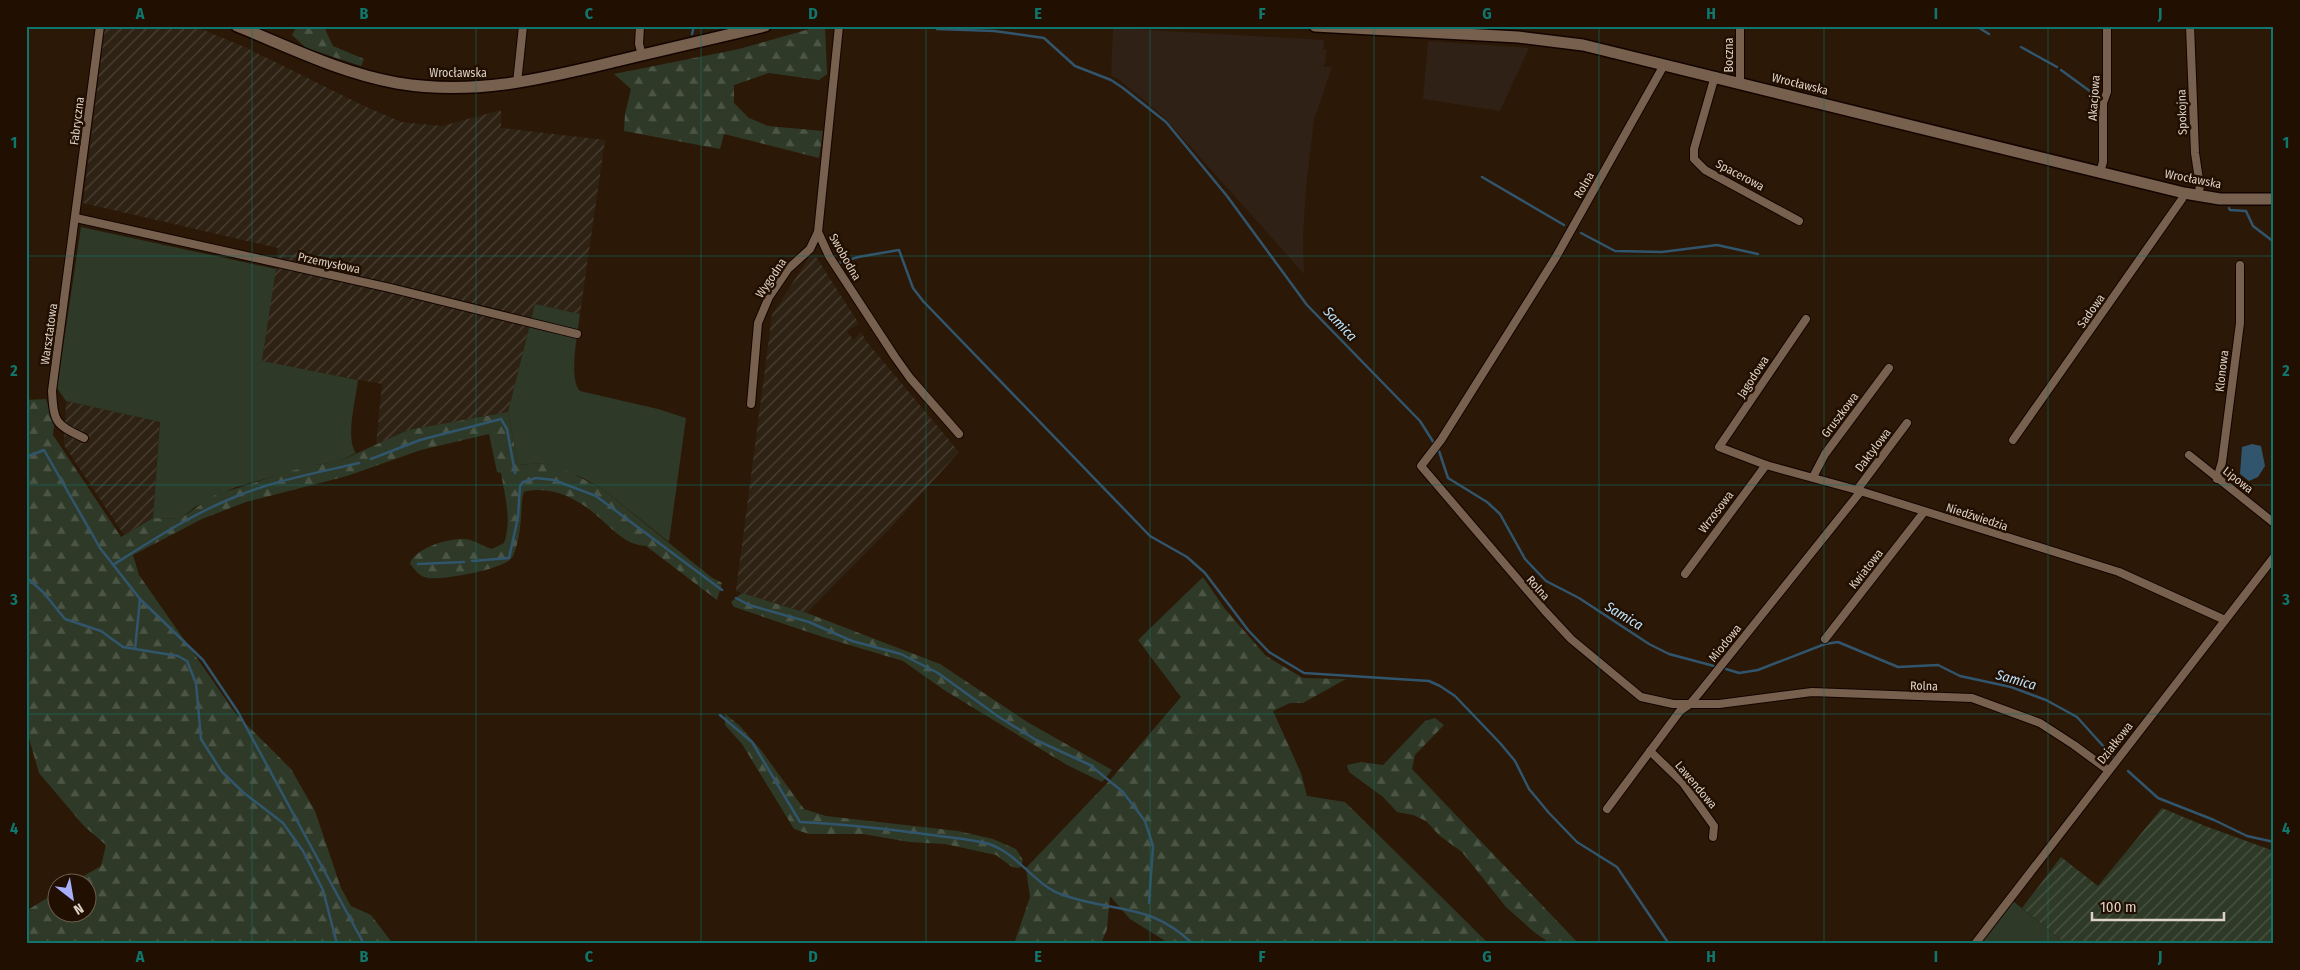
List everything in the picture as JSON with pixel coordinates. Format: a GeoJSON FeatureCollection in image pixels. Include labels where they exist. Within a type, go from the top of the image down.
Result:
{"type":"FeatureCollection","features":[{"type":"Feature","properties":{"kind":"main road","name":"Wrocławska"},"geometry":{"type":"LineString","coordinates":[[237,26],[334,66],[370,77],[426,87],[474,89],[517,83],[764,26]]}},
{"type":"Feature","properties":{"kind":"main road","name":"Wrocławska"},"geometry":{"type":"LineString","coordinates":[[1314,26],[1385,27],[1556,40],[1715,76],[2184,193],[2245,201],[2274,199]]}},
{"type":"Feature","properties":{"kind":"street","name":"Fabryczna"},"geometry":{"type":"LineString","coordinates":[[76,218],[100,26]]}},
{"type":"Feature","properties":{"kind":"street"},"geometry":{"type":"LineString","coordinates":[[517,83],[523,26]]}},
{"type":"Feature","properties":{"kind":"street"},"geometry":{"type":"LineString","coordinates":[[640,26],[639,44],[642,55]]}},
{"type":"Feature","properties":{"kind":"street","name":"Swobodna"},"geometry":{"type":"LineString","coordinates":[[839,26],[818,232],[829,256],[895,357],[910,378],[959,434]]}},
{"type":"Feature","properties":{"kind":"street","name":"Boczna"},"geometry":{"type":"LineString","coordinates":[[1740,26],[1740,83]]}},
{"type":"Feature","properties":{"kind":"street","name":"Akacjowa"},"geometry":{"type":"LineString","coordinates":[[2100,172],[2103,162],[2103,102],[2107,92],[2107,26]]}},
{"type":"Feature","properties":{"kind":"street","name":"Spokojna"},"geometry":{"type":"LineString","coordinates":[[2190,26],[2194,154],[2200,186],[2198,196]]}},
{"type":"Feature","properties":{"kind":"street","name":"Rolna"},"geometry":{"type":"LineString","coordinates":[[1664,64],[1556,257],[1421,466],[1498,559],[1571,639],[1641,697],[1673,704],[1719,704],[1812,692],[1972,698],[2040,723],[2108,770]]}},
{"type":"Feature","properties":{"kind":"street","name":"Spacerowa"},"geometry":{"type":"LineString","coordinates":[[1715,76],[1694,149],[1694,159],[1705,170],[1799,221]]}},
{"type":"Feature","properties":{"kind":"street","name":"Sadowa"},"geometry":{"type":"LineString","coordinates":[[2013,440],[2184,193]]}},
{"type":"Feature","properties":{"kind":"street","name":"Przemysłowa"},"geometry":{"type":"LineString","coordinates":[[76,218],[390,288],[577,334]]}},
{"type":"Feature","properties":{"kind":"street","name":"Warsztatowa"},"geometry":{"type":"LineString","coordinates":[[76,218],[52,391],[54,415],[62,428],[84,438]]}},
{"type":"Feature","properties":{"kind":"street","name":"Wygodna"},"geometry":{"type":"LineString","coordinates":[[751,404],[758,323],[769,297],[788,269],[810,249],[818,232]]}},
{"type":"Feature","properties":{"kind":"street","name":"Klonowa"},"geometry":{"type":"LineString","coordinates":[[2218,479],[2222,462],[2240,323],[2240,265]]}},
{"type":"Feature","properties":{"kind":"street","name":"Jagodowa"},"geometry":{"type":"LineString","coordinates":[[1719,448],[1806,319]]}},
{"type":"Feature","properties":{"kind":"street","name":"Gruszkowa"},"geometry":{"type":"LineString","coordinates":[[1813,477],[1825,454],[1889,368]]}},
{"type":"Feature","properties":{"kind":"street","name":"Daktylowa"},"geometry":{"type":"LineString","coordinates":[[1859,491],[1907,423]]}},
{"type":"Feature","properties":{"kind":"street","name":"Niedźwiedzia"},"geometry":{"type":"LineString","coordinates":[[1719,448],[1766,465],[1813,477],[2119,572],[2225,620]]}},
{"type":"Feature","properties":{"kind":"street","name":"Lipowa"},"geometry":{"type":"LineString","coordinates":[[2189,455],[2274,523]]}},
{"type":"Feature","properties":{"kind":"street","name":"Wrzosowa"},"geometry":{"type":"LineString","coordinates":[[1685,574],[1766,465]]}},
{"type":"Feature","properties":{"kind":"street","name":"Miodowa"},"geometry":{"type":"LineString","coordinates":[[1607,809],[1680,711],[1690,704],[1859,491]]}},
{"type":"Feature","properties":{"kind":"street","name":"Kwiatowa"},"geometry":{"type":"LineString","coordinates":[[1825,639],[1924,512]]}},
{"type":"Feature","properties":{"kind":"street","name":"Działkowa"},"geometry":{"type":"LineString","coordinates":[[1975,944],[2274,557]]}},
{"type":"Feature","properties":{"kind":"street","name":"Lawendowa"},"geometry":{"type":"LineString","coordinates":[[1650,751],[1683,783],[1714,826],[1713,838]]}},
{"type":"Feature","properties":{"kind":"shaded area"},"geometry":{"type":"Polygon","coordinates":[[[105,26],[194,26],[247,48],[362,105],[401,122],[442,126],[501,110],[501,128],[605,140],[580,314],[535,304],[508,412],[408,430],[376,445],[382,384],[262,362],[278,248],[83,203],[105,26]]]}},
{"type":"Feature","properties":{"kind":"shaded area"},"geometry":{"type":"Polygon","coordinates":[[[1113,28],[1324,40],[1323,49],[1327,50],[1324,67],[1332,67],[1314,120],[1306,188],[1303,236],[1304,274],[1164,117],[1117,78],[1111,76],[1113,28]]]}},
{"type":"Feature","properties":{"kind":"shaded area"},"geometry":{"type":"Polygon","coordinates":[[[1428,41],[1529,48],[1500,111],[1423,99],[1428,41]]]}},
{"type":"Feature","properties":{"kind":"shaded area"},"geometry":{"type":"Polygon","coordinates":[[[809,257],[816,257],[859,324],[847,331],[853,340],[861,332],[866,341],[959,452],[894,524],[807,613],[736,591],[772,315],[809,257]]]}},
{"type":"Feature","properties":{"kind":"shaded area"},"geometry":{"type":"Polygon","coordinates":[[[66,401],[160,422],[153,518],[124,535],[64,445],[66,401]]]}},
{"type":"Feature","properties":{"kind":"green space"},"geometry":{"type":"Polygon","coordinates":[[[297,26],[317,26],[325,29],[333,46],[364,59],[361,66],[306,48],[292,35],[297,26]]]}},
{"type":"Feature","properties":{"kind":"green space"},"geometry":{"type":"Polygon","coordinates":[[[825,26],[827,74],[819,80],[769,73],[734,85],[734,103],[749,118],[768,126],[823,131],[819,158],[724,134],[720,149],[624,131],[625,114],[631,89],[614,74],[739,49],[825,26]]]}},
{"type":"Feature","properties":{"kind":"green space"},"geometry":{"type":"Polygon","coordinates":[[[81,227],[276,269],[262,361],[358,380],[351,428],[351,438],[356,453],[338,462],[314,465],[236,487],[195,507],[180,519],[153,518],[160,422],[66,401],[57,388],[81,227]]]}},
{"type":"Feature","properties":{"kind":"green space"},"geometry":{"type":"Polygon","coordinates":[[[535,304],[580,314],[574,366],[576,385],[580,391],[658,409],[686,418],[669,542],[601,488],[583,478],[544,463],[518,465],[508,412],[535,304]]]}},
{"type":"Feature","properties":{"kind":"green space"},"geometry":{"type":"Polygon","coordinates":[[[46,399],[54,426],[53,435],[121,537],[153,518],[180,519],[213,496],[287,472],[314,465],[338,462],[408,430],[508,412],[518,465],[544,463],[565,470],[601,488],[711,577],[722,583],[717,600],[646,546],[624,539],[588,508],[562,494],[543,490],[524,492],[517,542],[513,556],[509,561],[474,573],[436,578],[420,575],[410,564],[413,558],[426,548],[436,544],[463,539],[492,549],[504,543],[508,518],[506,500],[501,473],[497,472],[489,434],[421,450],[347,476],[246,502],[202,519],[133,555],[139,575],[236,714],[291,769],[315,811],[341,888],[351,906],[371,915],[393,944],[26,944],[26,911],[48,898],[48,922],[98,922],[98,872],[90,872],[101,866],[106,845],[84,826],[39,773],[26,728],[26,400],[46,399]]]}},
{"type":"Feature","properties":{"kind":"green space"},"geometry":{"type":"Polygon","coordinates":[[[1203,577],[1225,609],[1266,656],[1303,678],[1346,679],[1303,703],[1290,703],[1273,711],[1301,773],[1307,796],[1345,802],[1489,944],[1170,944],[1130,919],[1110,896],[1107,929],[1101,944],[1014,944],[1030,897],[1026,868],[1111,779],[1181,697],[1138,640],[1203,577]]]}},
{"type":"Feature","properties":{"kind":"green space"},"geometry":{"type":"Polygon","coordinates":[[[742,593],[807,613],[940,664],[1029,723],[1112,770],[1102,782],[1067,765],[944,690],[903,661],[826,638],[734,607],[731,602],[742,593]]]}},
{"type":"Feature","properties":{"kind":"green space"},"geometry":{"type":"Polygon","coordinates":[[[725,714],[739,725],[761,750],[804,809],[826,816],[958,831],[993,839],[1016,849],[1023,860],[1020,868],[1012,867],[996,855],[945,844],[909,842],[863,834],[809,834],[794,829],[742,744],[725,725],[725,714]]]}},
{"type":"Feature","properties":{"kind":"green space"},"geometry":{"type":"Polygon","coordinates":[[[1435,718],[1444,725],[1415,755],[1412,769],[1579,944],[1551,944],[1534,932],[1506,907],[1462,852],[1440,836],[1426,821],[1413,815],[1397,812],[1383,797],[1349,772],[1347,765],[1361,762],[1383,765],[1425,721],[1435,718]]]}},
{"type":"Feature","properties":{"kind":"green space"},"geometry":{"type":"Polygon","coordinates":[[[2162,808],[2274,851],[2274,944],[2066,944],[2022,908],[2061,857],[2098,886],[2162,808]]]}},
{"type":"Feature","properties":{"kind":"green space"},"geometry":{"type":"Polygon","coordinates":[[[2013,901],[2066,944],[1980,944],[2013,901]]]}},
{"type":"Feature","properties":{"kind":"water"},"geometry":{"type":"Polygon","coordinates":[[[2252,444],[2261,446],[2265,466],[2258,477],[2249,481],[2240,474],[2242,447],[2252,444]]]}},
{"type":"Feature","properties":{"kind":"waterway"},"geometry":{"type":"LineString","coordinates":[[692,34],[694,26]]}},
{"type":"Feature","properties":{"kind":"waterway"},"geometry":{"type":"LineString","coordinates":[[1976,26],[1989,34]]}},
{"type":"Feature","properties":{"kind":"waterway","name":"Samica"},"geometry":{"type":"LineString","coordinates":[[937,29],[994,31],[1044,38],[1075,66],[1111,80],[1166,122],[1227,196],[1307,305],[1420,421],[1439,451],[1448,478],[1487,502],[1500,514],[1525,559],[1546,581],[1579,598],[1649,644],[1669,654],[1714,666]]}},
{"type":"Feature","properties":{"kind":"waterway"},"geometry":{"type":"LineString","coordinates":[[2021,47],[2057,67]]}},
{"type":"Feature","properties":{"kind":"waterway"},"geometry":{"type":"LineString","coordinates":[[2061,70],[2098,97]]}},
{"type":"Feature","properties":{"kind":"waterway"},"geometry":{"type":"LineString","coordinates":[[1482,177],[1564,225]]}},
{"type":"Feature","properties":{"kind":"waterway"},"geometry":{"type":"LineString","coordinates":[[2229,208],[2230,210],[2246,211],[2253,226],[2274,242]]}},
{"type":"Feature","properties":{"kind":"waterway"},"geometry":{"type":"LineString","coordinates":[[1581,233],[1615,251],[1662,252],[1717,245],[1758,254]]}},
{"type":"Feature","properties":{"kind":"waterway"},"geometry":{"type":"LineString","coordinates":[[839,263],[858,257],[899,250],[913,288],[923,301],[1150,536],[1187,557],[1205,573],[1248,630],[1269,652],[1304,673],[1429,681],[1455,696],[1515,761],[1529,789],[1549,813],[1577,842],[1617,867],[1669,944]]}},
{"type":"Feature","properties":{"kind":"waterway"},"geometry":{"type":"LineString","coordinates":[[371,459],[420,440],[501,419],[507,429],[515,473]]}},
{"type":"Feature","properties":{"kind":"waterway"},"geometry":{"type":"LineString","coordinates":[[26,457],[44,450],[100,548],[140,599],[135,649]]}},
{"type":"Feature","properties":{"kind":"waterway"},"geometry":{"type":"LineString","coordinates":[[113,565],[185,521],[230,499],[277,482],[359,463]]}},
{"type":"Feature","properties":{"kind":"waterway"},"geometry":{"type":"LineString","coordinates":[[472,561],[509,558],[518,517],[520,486],[523,482],[536,478],[554,480],[596,496],[722,590]]}},
{"type":"Feature","properties":{"kind":"waterway"},"geometry":{"type":"LineString","coordinates":[[418,564],[464,562]]}},
{"type":"Feature","properties":{"kind":"waterway"},"geometry":{"type":"LineString","coordinates":[[26,577],[43,592],[65,619],[101,631],[123,647],[178,656],[187,661],[196,683],[201,739],[222,772],[244,793],[283,823],[303,851],[323,890],[337,944]]}},
{"type":"Feature","properties":{"kind":"waterway"},"geometry":{"type":"LineString","coordinates":[[736,598],[749,605],[809,622],[852,641],[901,654],[938,673],[999,717],[1036,740],[1090,765],[1123,792],[1145,821],[1153,846],[1149,903]]}},
{"type":"Feature","properties":{"kind":"waterway"},"geometry":{"type":"LineString","coordinates":[[140,599],[203,660],[238,712],[364,944]]}},
{"type":"Feature","properties":{"kind":"waterway","name":"Samica"},"geometry":{"type":"LineString","coordinates":[[1726,669],[1739,673],[1758,670],[1825,644],[1838,642],[1898,667],[1938,665],[1960,676],[2011,687],[2046,700],[2077,717],[2113,757]]}},
{"type":"Feature","properties":{"kind":"waterway"},"geometry":{"type":"LineString","coordinates":[[720,715],[752,742],[800,822],[883,829],[989,844],[1009,855],[1043,884],[1063,895],[1081,901],[1131,910],[1162,921],[1193,944]]}},
{"type":"Feature","properties":{"kind":"waterway","name":"Samica"},"geometry":{"type":"LineString","coordinates":[[2128,771],[2158,798],[2214,820],[2247,836],[2274,842]]}}]}
